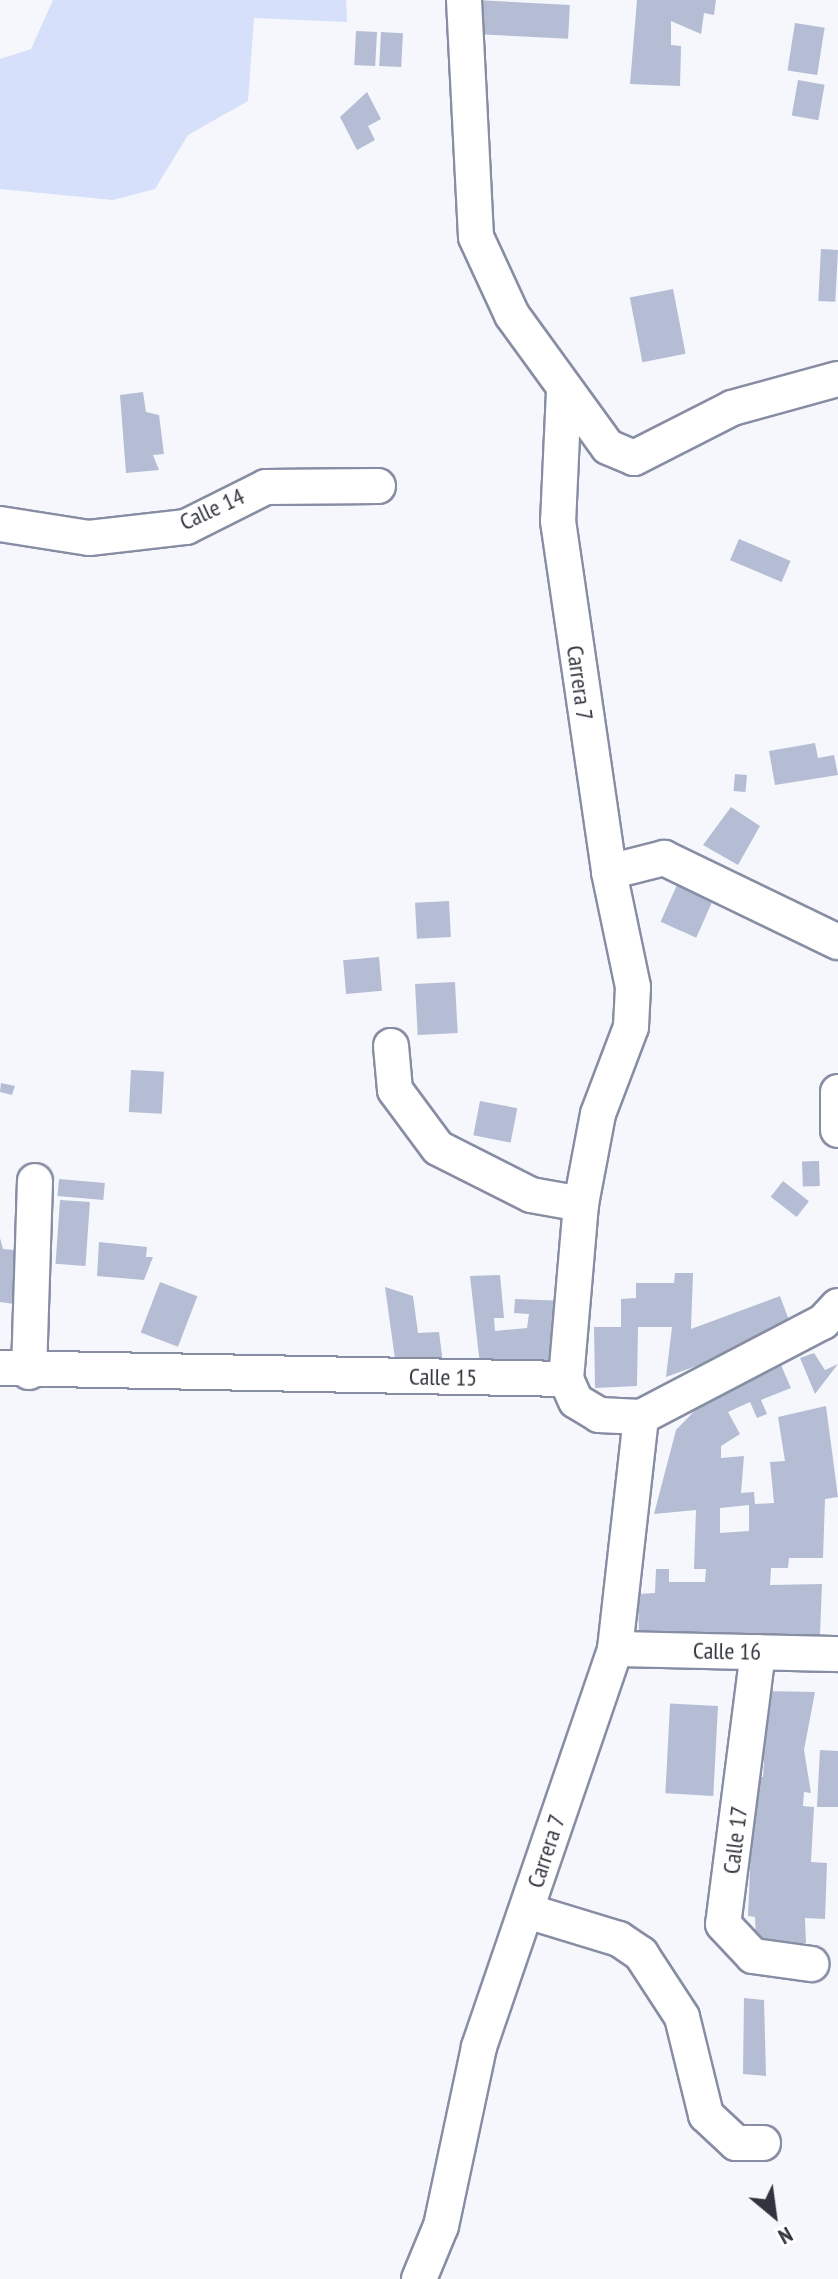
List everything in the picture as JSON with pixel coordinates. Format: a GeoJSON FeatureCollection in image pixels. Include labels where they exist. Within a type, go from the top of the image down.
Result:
{"type":"FeatureCollection","features":[{"type":"Feature","properties":{"kind":"street"},"geometry":{"type":"LineString","coordinates":[[464,0],[476,237],[512,315],[564,391],[608,447],[634,458],[732,408],[838,379]]}},
{"type":"Feature","properties":{"kind":"street","name":"Carrera 7"},"geometry":{"type":"LineString","coordinates":[[564,391],[558,521],[609,872],[633,987],[631,1027],[598,1114],[581,1204],[566,1379]]}},
{"type":"Feature","properties":{"kind":"street","name":"Calle 14"},"geometry":{"type":"LineString","coordinates":[[0,524],[89,538],[186,527],[266,487],[378,486]]}},
{"type":"Feature","properties":{"kind":"street"},"geometry":{"type":"LineString","coordinates":[[609,872],[664,858],[838,942]]}},
{"type":"Feature","properties":{"kind":"street"},"geometry":{"type":"LineString","coordinates":[[391,1046],[395,1090],[438,1148],[531,1195],[581,1204]]}},
{"type":"Feature","properties":{"kind":"street"},"geometry":{"type":"LineString","coordinates":[[838,1092],[838,1130]]}},
{"type":"Feature","properties":{"kind":"street"},"geometry":{"type":"LineString","coordinates":[[14,1370],[35,1181]]}},
{"type":"Feature","properties":{"kind":"street"},"geometry":{"type":"LineString","coordinates":[[566,1379],[576,1401],[599,1415],[641,1417],[823,1322],[838,1306]]}},
{"type":"Feature","properties":{"kind":"street","name":"Calle 15"},"geometry":{"type":"LineString","coordinates":[[14,1370],[566,1379]]}},
{"type":"Feature","properties":{"kind":"street","name":"Carrera 7"},"geometry":{"type":"LineString","coordinates":[[419,2279],[441,2226],[479,2047],[615,1649],[641,1417]]}},
{"type":"Feature","properties":{"kind":"street","name":"Calle 16"},"geometry":{"type":"LineString","coordinates":[[615,1649],[838,1654]]}},
{"type":"Feature","properties":{"kind":"street","name":"Calle 17"},"geometry":{"type":"LineString","coordinates":[[758,1652],[723,1924],[753,1956],[811,1964]]}},
{"type":"Feature","properties":{"kind":"street"},"geometry":{"type":"LineString","coordinates":[[527,1911],[619,1939],[641,1954],[682,2017],[706,2115],[736,2143],[763,2143]]}},
{"type":"Feature","properties":{"kind":"shaded area"},"geometry":{"type":"Polygon","coordinates":[[[53,0],[346,0],[347,22],[254,18],[248,101],[188,135],[155,189],[113,200],[0,189],[0,59],[31,49],[53,0]]]}},
{"type":"Feature","properties":{"kind":"building"},"geometry":{"type":"Polygon","coordinates":[[[476,0],[570,5],[568,39],[474,34],[476,0]]]}},
{"type":"Feature","properties":{"kind":"building"},"geometry":{"type":"Polygon","coordinates":[[[637,0],[716,0],[714,15],[704,13],[701,34],[671,21],[671,45],[681,46],[680,86],[630,84],[637,0]]]}},
{"type":"Feature","properties":{"kind":"building"},"geometry":{"type":"Polygon","coordinates":[[[795,23],[825,28],[817,75],[787,70],[795,23]]]}},
{"type":"Feature","properties":{"kind":"building"},"geometry":{"type":"Polygon","coordinates":[[[356,31],[377,32],[375,66],[354,65],[356,31]]]}},
{"type":"Feature","properties":{"kind":"building"},"geometry":{"type":"Polygon","coordinates":[[[381,32],[403,33],[401,67],[379,66],[381,32]]]}},
{"type":"Feature","properties":{"kind":"building"},"geometry":{"type":"Polygon","coordinates":[[[798,80],[825,85],[818,120],[792,115],[798,80]]]}},
{"type":"Feature","properties":{"kind":"building"},"geometry":{"type":"Polygon","coordinates":[[[367,92],[381,119],[368,126],[375,140],[357,150],[340,117],[367,92]]]}},
{"type":"Feature","properties":{"kind":"building"},"geometry":{"type":"Polygon","coordinates":[[[821,249],[838,250],[835,302],[818,301],[821,249]]]}},
{"type":"Feature","properties":{"kind":"building"},"geometry":{"type":"Polygon","coordinates":[[[673,289],[686,354],[642,362],[630,297],[673,289]]]}},
{"type":"Feature","properties":{"kind":"building"},"geometry":{"type":"Polygon","coordinates":[[[143,392],[146,412],[159,415],[164,454],[153,455],[159,470],[126,473],[120,395],[143,392]]]}},
{"type":"Feature","properties":{"kind":"building"},"geometry":{"type":"Polygon","coordinates":[[[739,539],[791,561],[782,582],[730,560],[739,539]]]}},
{"type":"Feature","properties":{"kind":"building"},"geometry":{"type":"Polygon","coordinates":[[[815,743],[818,758],[834,755],[838,775],[775,785],[769,751],[815,743]]]}},
{"type":"Feature","properties":{"kind":"building"},"geometry":{"type":"Polygon","coordinates":[[[735,774],[747,775],[745,792],[734,791],[735,774]]]}},
{"type":"Feature","properties":{"kind":"building"},"geometry":{"type":"Polygon","coordinates":[[[731,807],[760,826],[738,865],[703,845],[731,807]]]}},
{"type":"Feature","properties":{"kind":"building"},"geometry":{"type":"Polygon","coordinates":[[[685,867],[721,883],[696,938],[661,922],[685,867]]]}},
{"type":"Feature","properties":{"kind":"building"},"geometry":{"type":"Polygon","coordinates":[[[449,901],[451,937],[417,939],[415,903],[449,901]]]}},
{"type":"Feature","properties":{"kind":"building"},"geometry":{"type":"Polygon","coordinates":[[[379,957],[382,991],[346,994],[343,960],[379,957]]]}},
{"type":"Feature","properties":{"kind":"building"},"geometry":{"type":"Polygon","coordinates":[[[455,982],[458,1033],[418,1035],[415,984],[455,982]]]}},
{"type":"Feature","properties":{"kind":"building"},"geometry":{"type":"Polygon","coordinates":[[[131,1070],[164,1072],[162,1114],[129,1112],[131,1070]]]}},
{"type":"Feature","properties":{"kind":"building"},"geometry":{"type":"Polygon","coordinates":[[[1,1083],[15,1086],[12,1095],[0,1092],[1,1083]]]}},
{"type":"Feature","properties":{"kind":"building"},"geometry":{"type":"Polygon","coordinates":[[[480,1101],[517,1108],[511,1143],[473,1135],[480,1101]]]}},
{"type":"Feature","properties":{"kind":"building"},"geometry":{"type":"Polygon","coordinates":[[[819,1161],[820,1186],[803,1187],[802,1162],[819,1161]]]}},
{"type":"Feature","properties":{"kind":"building"},"geometry":{"type":"Polygon","coordinates":[[[59,1179],[105,1183],[103,1200],[58,1196],[59,1179]]]}},
{"type":"Feature","properties":{"kind":"building"},"geometry":{"type":"Polygon","coordinates":[[[783,1181],[809,1201],[797,1217],[771,1197],[783,1181]]]}},
{"type":"Feature","properties":{"kind":"building"},"geometry":{"type":"Polygon","coordinates":[[[60,1200],[90,1202],[85,1266],[56,1264],[60,1200]]]}},
{"type":"Feature","properties":{"kind":"building"},"geometry":{"type":"Polygon","coordinates":[[[0,1238],[3,1249],[14,1250],[14,1304],[0,1302],[0,1238]]]}},
{"type":"Feature","properties":{"kind":"building"},"geometry":{"type":"Polygon","coordinates":[[[99,1242],[147,1247],[146,1257],[153,1257],[144,1280],[97,1276],[99,1242]]]}},
{"type":"Feature","properties":{"kind":"building"},"geometry":{"type":"Polygon","coordinates":[[[675,1273],[693,1273],[691,1329],[780,1296],[793,1331],[666,1377],[672,1327],[638,1327],[637,1386],[595,1388],[594,1327],[621,1327],[621,1299],[636,1298],[636,1283],[674,1283],[675,1273]]]}},
{"type":"Feature","properties":{"kind":"building"},"geometry":{"type":"Polygon","coordinates":[[[500,1275],[504,1318],[494,1318],[495,1331],[527,1328],[529,1314],[514,1313],[515,1299],[565,1301],[553,1368],[480,1365],[470,1276],[500,1275]]]}},
{"type":"Feature","properties":{"kind":"building"},"geometry":{"type":"Polygon","coordinates":[[[160,1282],[197,1296],[178,1347],[141,1332],[160,1282]]]}},
{"type":"Feature","properties":{"kind":"building"},"geometry":{"type":"Polygon","coordinates":[[[385,1287],[413,1296],[418,1333],[439,1332],[443,1363],[396,1366],[385,1287]]]}},
{"type":"Feature","properties":{"kind":"building"},"geometry":{"type":"Polygon","coordinates":[[[814,1353],[825,1370],[838,1364],[815,1394],[800,1358],[814,1353]]]}},
{"type":"Feature","properties":{"kind":"building"},"geometry":{"type":"Polygon","coordinates":[[[781,1365],[791,1388],[761,1400],[767,1414],[757,1418],[750,1402],[728,1412],[740,1434],[721,1446],[721,1458],[744,1456],[741,1493],[754,1492],[755,1504],[774,1503],[770,1462],[785,1461],[778,1417],[826,1406],[838,1497],[825,1499],[823,1558],[789,1558],[788,1568],[771,1568],[770,1585],[822,1584],[820,1635],[639,1633],[638,1594],[655,1593],[656,1569],[669,1569],[669,1582],[705,1582],[706,1569],[694,1569],[696,1510],[654,1514],[676,1430],[707,1398],[781,1365]],[[749,1505],[720,1508],[720,1533],[749,1531],[749,1505]]]}},
{"type":"Feature","properties":{"kind":"building"},"geometry":{"type":"Polygon","coordinates":[[[763,1691],[815,1692],[804,1750],[811,1793],[804,1792],[803,1806],[814,1807],[811,1862],[827,1863],[825,1919],[805,1918],[806,1943],[756,1943],[755,1917],[748,1916],[754,1777],[763,1777],[764,1761],[758,1748],[763,1691]]]}},
{"type":"Feature","properties":{"kind":"building"},"geometry":{"type":"Polygon","coordinates":[[[670,1703],[718,1706],[713,1796],[665,1793],[670,1703]]]}},
{"type":"Feature","properties":{"kind":"building"},"geometry":{"type":"Polygon","coordinates":[[[820,1750],[838,1751],[838,1807],[817,1807],[820,1750]]]}},
{"type":"Feature","properties":{"kind":"building"},"geometry":{"type":"Polygon","coordinates":[[[744,1998],[764,2000],[766,2076],[743,2074],[744,1998]]]}}]}
